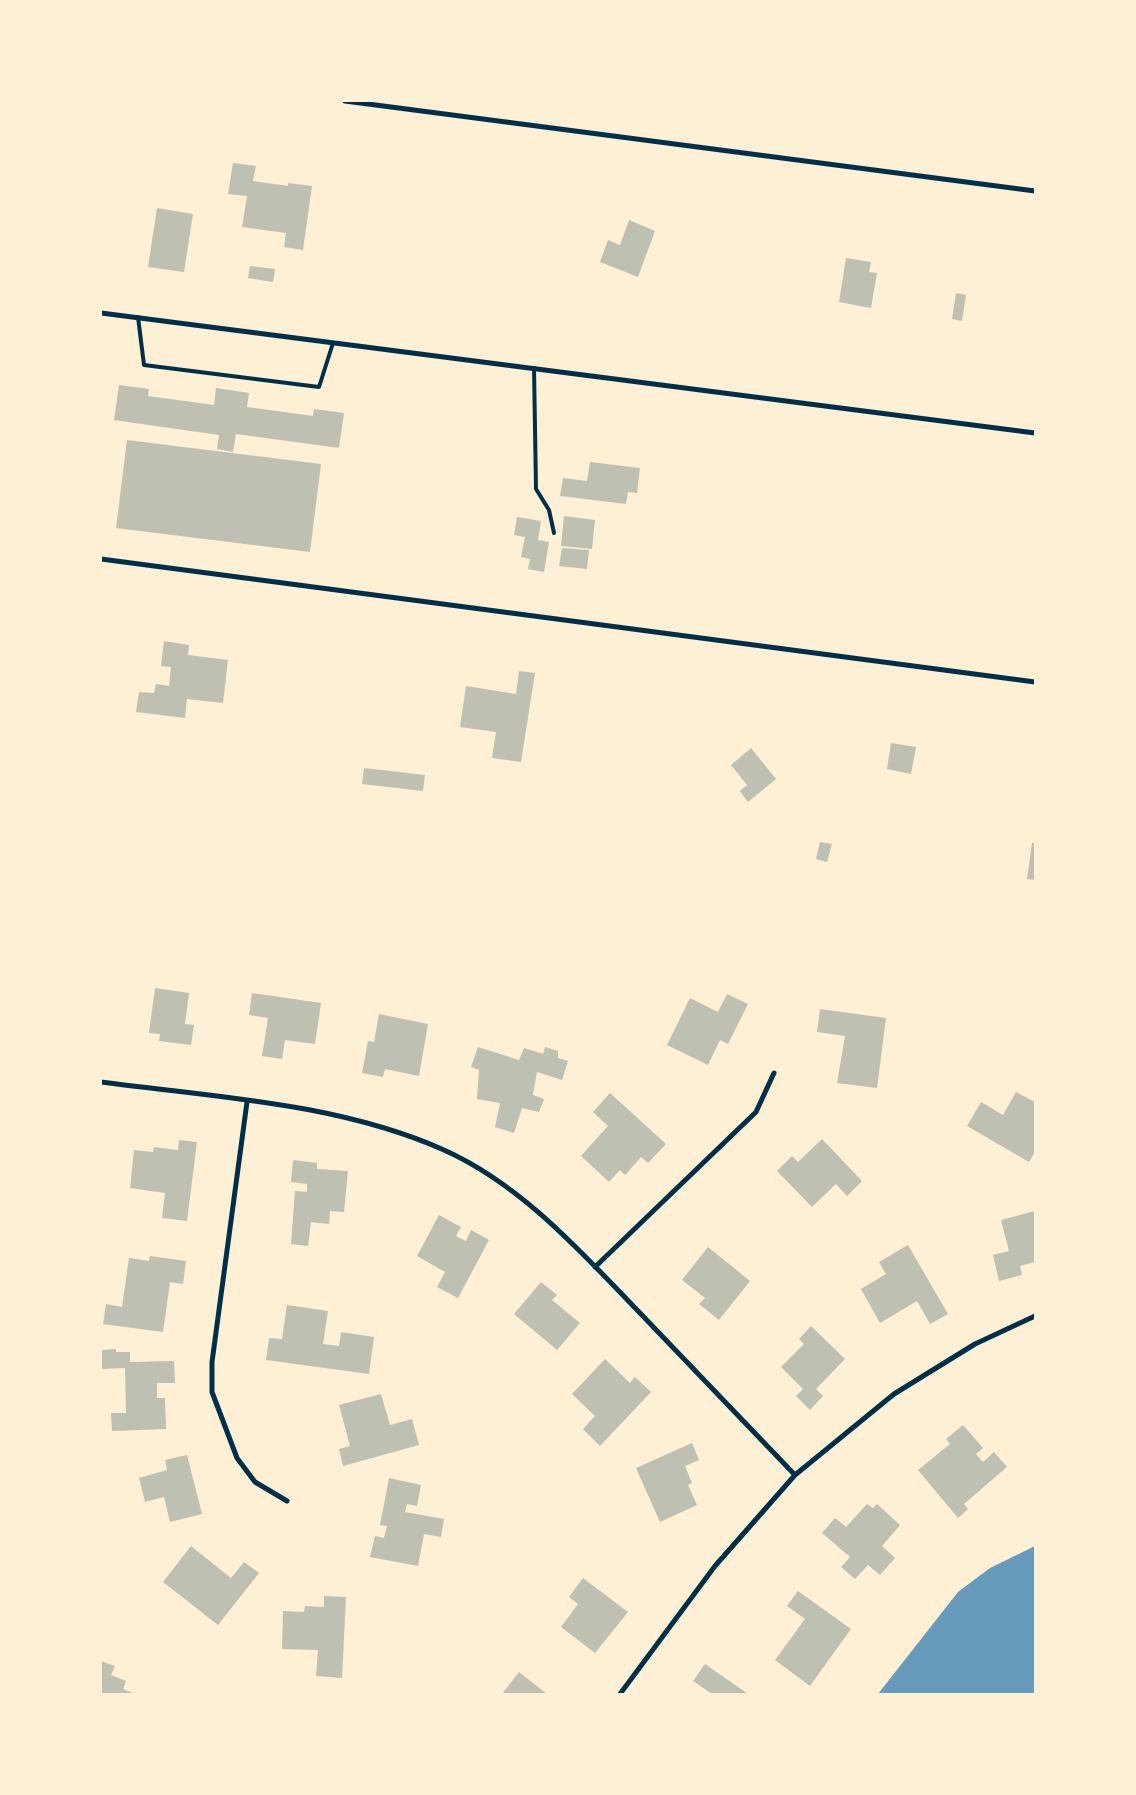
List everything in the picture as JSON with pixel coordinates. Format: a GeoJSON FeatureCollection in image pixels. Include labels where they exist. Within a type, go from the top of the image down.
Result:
{"type":"FeatureCollection","features":[{"type":"Feature","properties":{"kind":"street"},"geometry":{"type":"LineString","coordinates":[[345,101],[1035,191]]}},
{"type":"Feature","properties":{"kind":"street"},"geometry":{"type":"LineString","coordinates":[[101,313],[1035,433]]}},
{"type":"Feature","properties":{"kind":"street"},"geometry":{"type":"LineString","coordinates":[[101,559],[1035,682]]}},
{"type":"Feature","properties":{"kind":"street"},"geometry":{"type":"LineString","coordinates":[[595,1267],[756,1112],[774,1073]]}},
{"type":"Feature","properties":{"kind":"street"},"geometry":{"type":"LineString","coordinates":[[101,1082],[334,1114],[388,1129],[445,1150],[491,1176],[540,1213],[595,1267],[795,1475]]}},
{"type":"Feature","properties":{"kind":"street"},"geometry":{"type":"LineString","coordinates":[[247,1102],[212,1362],[212,1392],[238,1458],[255,1482],[287,1501]]}},
{"type":"Feature","properties":{"kind":"street"},"geometry":{"type":"LineString","coordinates":[[620,1694],[715,1566],[795,1475],[894,1394],[975,1344],[1035,1316]]}},
{"type":"Feature","properties":{"kind":"lane"},"geometry":{"type":"LineString","coordinates":[[138,317],[144,365],[319,387],[333,343]]}},
{"type":"Feature","properties":{"kind":"lane"},"geometry":{"type":"LineString","coordinates":[[534,368],[536,489],[549,510],[554,533]]}},
{"type":"Feature","properties":{"kind":"water"},"geometry":{"type":"Polygon","coordinates":[[[1035,1546],[1035,1694],[878,1694],[958,1592],[990,1568],[1035,1546]]]}},
{"type":"Feature","properties":{"kind":"building"},"geometry":{"type":"Polygon","coordinates":[[[233,163],[256,166],[253,181],[288,186],[288,183],[312,186],[303,250],[284,247],[286,233],[242,227],[247,196],[228,194],[233,163]]]}},
{"type":"Feature","properties":{"kind":"building"},"geometry":{"type":"Polygon","coordinates":[[[157,208],[193,214],[184,272],[148,267],[157,208]]]}},
{"type":"Feature","properties":{"kind":"building"},"geometry":{"type":"Polygon","coordinates":[[[629,220],[655,231],[638,277],[600,262],[608,240],[620,245],[629,220]]]}},
{"type":"Feature","properties":{"kind":"building"},"geometry":{"type":"Polygon","coordinates":[[[846,258],[871,262],[869,272],[877,273],[871,308],[839,302],[846,258]]]}},
{"type":"Feature","properties":{"kind":"building"},"geometry":{"type":"Polygon","coordinates":[[[250,266],[275,269],[273,282],[248,278],[250,266]]]}},
{"type":"Feature","properties":{"kind":"building"},"geometry":{"type":"Polygon","coordinates":[[[956,293],[966,295],[962,321],[952,319],[956,293]]]}},
{"type":"Feature","properties":{"kind":"building"},"geometry":{"type":"Polygon","coordinates":[[[119,385],[149,389],[148,396],[214,405],[216,388],[249,393],[247,407],[313,416],[314,409],[344,413],[339,448],[236,434],[233,452],[217,449],[219,435],[114,420],[119,385]]]}},
{"type":"Feature","properties":{"kind":"building"},"geometry":{"type":"Polygon","coordinates":[[[127,440],[321,464],[310,552],[116,528],[127,440]]]}},
{"type":"Feature","properties":{"kind":"building"},"geometry":{"type":"Polygon","coordinates":[[[590,462],[640,468],[637,493],[628,492],[626,504],[560,496],[563,478],[587,481],[590,462]]]}},
{"type":"Feature","properties":{"kind":"building"},"geometry":{"type":"Polygon","coordinates":[[[564,516],[595,520],[592,549],[561,546],[564,516]]]}},
{"type":"Feature","properties":{"kind":"building"},"geometry":{"type":"Polygon","coordinates":[[[517,517],[541,521],[538,540],[549,542],[544,572],[528,569],[530,559],[521,557],[525,537],[514,535],[517,517]]]}},
{"type":"Feature","properties":{"kind":"building"},"geometry":{"type":"Polygon","coordinates":[[[562,548],[589,550],[587,569],[559,566],[562,548]]]}},
{"type":"Feature","properties":{"kind":"building"},"geometry":{"type":"Polygon","coordinates":[[[164,641],[189,645],[188,655],[228,660],[223,703],[187,699],[185,718],[136,712],[139,692],[154,693],[156,684],[169,686],[171,667],[161,666],[164,641]]]}},
{"type":"Feature","properties":{"kind":"building"},"geometry":{"type":"Polygon","coordinates":[[[519,671],[535,673],[521,762],[492,758],[496,732],[460,727],[466,686],[516,694],[519,671]]]}},
{"type":"Feature","properties":{"kind":"building"},"geometry":{"type":"Polygon","coordinates":[[[891,743],[916,747],[911,774],[887,769],[891,743]]]}},
{"type":"Feature","properties":{"kind":"building"},"geometry":{"type":"Polygon","coordinates":[[[751,748],[776,779],[748,802],[740,791],[747,785],[731,765],[751,748]]]}},
{"type":"Feature","properties":{"kind":"building"},"geometry":{"type":"Polygon","coordinates":[[[364,768],[425,775],[423,791],[362,784],[364,768]]]}},
{"type":"Feature","properties":{"kind":"building"},"geometry":{"type":"Polygon","coordinates":[[[820,842],[832,844],[827,862],[816,859],[820,842]]]}},
{"type":"Feature","properties":{"kind":"building"},"geometry":{"type":"Polygon","coordinates":[[[1032,843],[1035,843],[1035,880],[1027,879],[1032,843]]]}},
{"type":"Feature","properties":{"kind":"building"},"geometry":{"type":"Polygon","coordinates":[[[155,988],[189,993],[185,1024],[194,1025],[191,1045],[159,1041],[160,1034],[149,1033],[155,988]]]}},
{"type":"Feature","properties":{"kind":"building"},"geometry":{"type":"Polygon","coordinates":[[[252,993],[321,1003],[315,1044],[285,1040],[282,1059],[262,1056],[268,1018],[249,1015],[252,993]]]}},
{"type":"Feature","properties":{"kind":"building"},"geometry":{"type":"Polygon","coordinates":[[[727,994],[748,1004],[728,1044],[720,1040],[708,1065],[667,1045],[690,998],[718,1012],[727,994]]]}},
{"type":"Feature","properties":{"kind":"building"},"geometry":{"type":"Polygon","coordinates":[[[820,1009],[886,1018],[877,1088],[837,1083],[845,1036],[817,1032],[820,1009]]]}},
{"type":"Feature","properties":{"kind":"building"},"geometry":{"type":"Polygon","coordinates":[[[379,1014],[428,1024],[419,1076],[385,1069],[383,1077],[362,1073],[368,1041],[374,1042],[379,1014]]]}},
{"type":"Feature","properties":{"kind":"building"},"geometry":{"type":"Polygon","coordinates":[[[478,1047],[519,1060],[524,1048],[543,1054],[545,1047],[558,1051],[558,1058],[568,1061],[562,1080],[537,1072],[533,1095],[544,1099],[539,1112],[522,1108],[514,1133],[495,1127],[500,1103],[477,1099],[479,1070],[471,1067],[478,1047]]]}},
{"type":"Feature","properties":{"kind":"building"},"geometry":{"type":"Polygon","coordinates":[[[1016,1092],[1035,1102],[1035,1152],[1029,1162],[967,1126],[981,1102],[1003,1115],[1016,1092]]]}},
{"type":"Feature","properties":{"kind":"building"},"geometry":{"type":"Polygon","coordinates":[[[610,1093],[666,1144],[648,1163],[641,1157],[625,1175],[620,1170],[609,1182],[581,1156],[608,1126],[593,1112],[610,1093]]]}},
{"type":"Feature","properties":{"kind":"building"},"geometry":{"type":"Polygon","coordinates":[[[822,1139],[862,1181],[847,1196],[836,1184],[812,1207],[777,1171],[792,1156],[798,1162],[822,1139]]]}},
{"type":"Feature","properties":{"kind":"building"},"geometry":{"type":"Polygon","coordinates":[[[179,1140],[197,1142],[187,1221],[162,1218],[165,1193],[130,1188],[134,1150],[153,1152],[154,1147],[178,1150],[179,1140]]]}},
{"type":"Feature","properties":{"kind":"building"},"geometry":{"type":"Polygon","coordinates":[[[293,1160],[317,1163],[317,1169],[348,1171],[344,1212],[330,1211],[329,1224],[311,1222],[308,1246],[291,1244],[295,1191],[307,1192],[307,1184],[291,1182],[293,1160]]]}},
{"type":"Feature","properties":{"kind":"building"},"geometry":{"type":"Polygon","coordinates":[[[1035,1211],[1035,1262],[1020,1266],[1022,1275],[999,1281],[993,1255],[1009,1251],[1001,1220],[1035,1211]]]}},
{"type":"Feature","properties":{"kind":"building"},"geometry":{"type":"Polygon","coordinates":[[[439,1215],[461,1227],[456,1236],[466,1241],[471,1230],[489,1240],[458,1298],[437,1287],[445,1272],[417,1256],[439,1215]]]}},
{"type":"Feature","properties":{"kind":"building"},"geometry":{"type":"Polygon","coordinates":[[[908,1245],[948,1314],[930,1324],[917,1301],[880,1323],[861,1289],[886,1274],[879,1262],[908,1245]]]}},
{"type":"Feature","properties":{"kind":"building"},"geometry":{"type":"Polygon","coordinates":[[[708,1247],[750,1281],[719,1320],[699,1304],[705,1298],[682,1280],[708,1247]]]}},
{"type":"Feature","properties":{"kind":"building"},"geometry":{"type":"Polygon","coordinates":[[[150,1256],[186,1261],[183,1284],[170,1282],[163,1332],[103,1324],[106,1304],[122,1307],[129,1258],[149,1261],[150,1256]]]}},
{"type":"Feature","properties":{"kind":"building"},"geometry":{"type":"Polygon","coordinates":[[[541,1282],[557,1295],[552,1300],[580,1323],[557,1350],[514,1314],[541,1282]]]}},
{"type":"Feature","properties":{"kind":"building"},"geometry":{"type":"Polygon","coordinates":[[[287,1305],[328,1311],[323,1344],[339,1346],[341,1332],[374,1337],[369,1374],[266,1360],[269,1338],[282,1339],[287,1305]]]}},
{"type":"Feature","properties":{"kind":"building"},"geometry":{"type":"Polygon","coordinates":[[[811,1326],[845,1359],[816,1389],[823,1396],[810,1410],[796,1396],[803,1389],[781,1367],[804,1344],[799,1339],[811,1326]]]}},
{"type":"Feature","properties":{"kind":"building"},"geometry":{"type":"Polygon","coordinates":[[[116,1349],[116,1352],[130,1352],[130,1362],[174,1361],[175,1383],[157,1383],[157,1398],[165,1398],[166,1429],[112,1431],[111,1413],[126,1413],[125,1368],[101,1369],[101,1350],[116,1349]]]}},
{"type":"Feature","properties":{"kind":"building"},"geometry":{"type":"Polygon","coordinates":[[[605,1359],[630,1383],[635,1377],[651,1392],[600,1446],[583,1429],[595,1416],[572,1394],[605,1359]]]}},
{"type":"Feature","properties":{"kind":"building"},"geometry":{"type":"Polygon","coordinates":[[[381,1394],[390,1425],[412,1419],[419,1445],[343,1466],[339,1449],[350,1446],[339,1405],[381,1394]]]}},
{"type":"Feature","properties":{"kind":"building"},"geometry":{"type":"Polygon","coordinates":[[[963,1425],[983,1448],[976,1454],[983,1462],[994,1452],[1007,1467],[964,1504],[968,1509],[958,1518],[918,1470],[950,1444],[946,1439],[963,1425]]]}},
{"type":"Feature","properties":{"kind":"building"},"geometry":{"type":"Polygon","coordinates":[[[692,1443],[699,1460],[685,1466],[692,1483],[688,1485],[697,1505],[660,1522],[636,1468],[692,1443]]]}},
{"type":"Feature","properties":{"kind":"building"},"geometry":{"type":"Polygon","coordinates":[[[187,1455],[202,1514],[170,1522],[164,1497],[145,1502],[139,1478],[167,1470],[165,1460],[187,1455]]]}},
{"type":"Feature","properties":{"kind":"building"},"geometry":{"type":"Polygon","coordinates":[[[389,1478],[421,1485],[417,1506],[407,1504],[405,1512],[444,1519],[441,1537],[424,1534],[418,1566],[370,1557],[375,1536],[384,1538],[387,1526],[380,1525],[389,1478]]]}},
{"type":"Feature","properties":{"kind":"building"},"geometry":{"type":"Polygon","coordinates":[[[867,1504],[873,1508],[877,1504],[900,1525],[882,1546],[895,1558],[880,1575],[868,1565],[855,1579],[841,1567],[850,1557],[822,1533],[835,1518],[846,1527],[867,1504]]]}},
{"type":"Feature","properties":{"kind":"building"},"geometry":{"type":"Polygon","coordinates":[[[191,1546],[231,1578],[244,1562],[259,1573],[218,1625],[163,1582],[191,1546]]]}},
{"type":"Feature","properties":{"kind":"building"},"geometry":{"type":"Polygon","coordinates":[[[583,1578],[628,1612],[595,1653],[561,1627],[578,1604],[569,1597],[583,1578]]]}},
{"type":"Feature","properties":{"kind":"building"},"geometry":{"type":"Polygon","coordinates":[[[798,1591],[851,1629],[810,1686],[775,1660],[805,1619],[787,1606],[798,1591]]]}},
{"type":"Feature","properties":{"kind":"building"},"geometry":{"type":"Polygon","coordinates":[[[324,1596],[346,1597],[342,1678],[316,1676],[318,1650],[282,1649],[283,1611],[304,1612],[305,1606],[324,1607],[324,1596]]]}},
{"type":"Feature","properties":{"kind":"building"},"geometry":{"type":"Polygon","coordinates":[[[101,1661],[115,1666],[111,1675],[126,1681],[123,1689],[135,1694],[101,1694],[101,1661]]]}},
{"type":"Feature","properties":{"kind":"building"},"geometry":{"type":"Polygon","coordinates":[[[705,1664],[748,1694],[712,1694],[693,1681],[705,1664]]]}},
{"type":"Feature","properties":{"kind":"building"},"geometry":{"type":"Polygon","coordinates":[[[519,1672],[547,1694],[502,1694],[519,1672]]]}}]}
